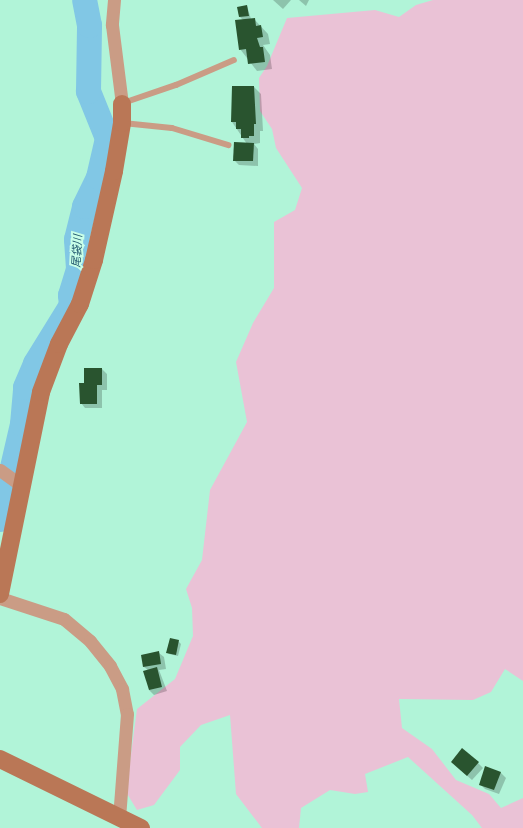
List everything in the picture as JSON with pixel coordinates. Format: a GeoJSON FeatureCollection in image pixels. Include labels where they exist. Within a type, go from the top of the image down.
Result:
{"type":"FeatureCollection","features":[{"type":"Feature","properties":{"kind":"street"},"geometry":{"type":"LineString","coordinates":[[0,594],[10,477],[59,344],[80,304],[94,260],[122,123],[122,104],[112,25],[114,0]]}},
{"type":"Feature","properties":{"kind":"street"},"geometry":{"type":"LineString","coordinates":[[0,598],[64,619],[90,641],[110,666],[122,689],[127,714],[120,817]]}},
{"type":"Feature","properties":{"kind":"street"},"geometry":{"type":"LineString","coordinates":[[0,759],[142,828]]}},
{"type":"Feature","properties":{"kind":"lane"},"geometry":{"type":"LineString","coordinates":[[122,104],[176,85],[234,60]]}},
{"type":"Feature","properties":{"kind":"lane"},"geometry":{"type":"LineString","coordinates":[[122,123],[142,123],[172,128],[228,145]]}},
{"type":"Feature","properties":{"kind":"shaded area"},"geometry":{"type":"Polygon","coordinates":[[[433,0],[523,0],[523,681],[505,669],[491,692],[473,700],[399,699],[402,728],[432,749],[456,780],[489,794],[501,808],[523,798],[523,828],[482,828],[472,815],[408,757],[365,774],[368,792],[355,794],[330,790],[301,808],[299,828],[262,828],[236,794],[230,715],[201,725],[180,747],[180,770],[154,805],[137,810],[126,792],[137,709],[175,679],[193,636],[192,608],[186,589],[202,560],[210,490],[247,422],[236,362],[253,323],[274,288],[274,222],[295,210],[302,188],[276,148],[272,129],[260,111],[259,78],[267,66],[287,18],[375,10],[399,17],[416,5],[433,0]]]}},
{"type":"Feature","properties":{"kind":"building"},"geometry":{"type":"Polygon","coordinates":[[[247,5],[249,16],[239,17],[237,7],[247,5]]]}},
{"type":"Feature","properties":{"kind":"building"},"geometry":{"type":"Polygon","coordinates":[[[255,18],[256,26],[261,25],[263,37],[257,38],[260,47],[263,47],[265,62],[248,64],[246,49],[239,50],[235,20],[255,18]]]}},
{"type":"Feature","properties":{"kind":"building"},"geometry":{"type":"Polygon","coordinates":[[[232,86],[254,86],[256,124],[254,124],[254,136],[249,136],[249,138],[241,138],[241,129],[236,129],[236,122],[231,122],[232,86]]]}},
{"type":"Feature","properties":{"kind":"building"},"geometry":{"type":"Polygon","coordinates":[[[234,142],[254,143],[253,161],[233,161],[234,142]]]}},
{"type":"Feature","properties":{"kind":"building"},"geometry":{"type":"Polygon","coordinates":[[[84,368],[102,368],[102,385],[97,385],[97,404],[80,404],[79,383],[84,383],[84,368]]]}},
{"type":"Feature","properties":{"kind":"building"},"geometry":{"type":"Polygon","coordinates":[[[170,638],[179,640],[176,655],[166,653],[170,638]]]}},
{"type":"Feature","properties":{"kind":"building"},"geometry":{"type":"Polygon","coordinates":[[[159,651],[161,664],[143,667],[141,655],[159,651]]]}},
{"type":"Feature","properties":{"kind":"building"},"geometry":{"type":"Polygon","coordinates":[[[157,667],[162,687],[149,690],[143,671],[157,667]]]}},
{"type":"Feature","properties":{"kind":"building"},"geometry":{"type":"Polygon","coordinates":[[[462,748],[479,762],[467,776],[451,762],[462,748]]]}},
{"type":"Feature","properties":{"kind":"building"},"geometry":{"type":"Polygon","coordinates":[[[485,766],[501,772],[494,790],[479,785],[485,766]]]}},
{"type":"Feature","properties":{"kind":"waterway","name":"尾袋川"},"geometry":{"type":"LineString","coordinates":[[0,519],[22,424],[25,387],[35,363],[71,305],[70,295],[78,268],[76,239],[84,206],[98,177],[107,138],[88,91],[89,25],[84,0]]}}]}
